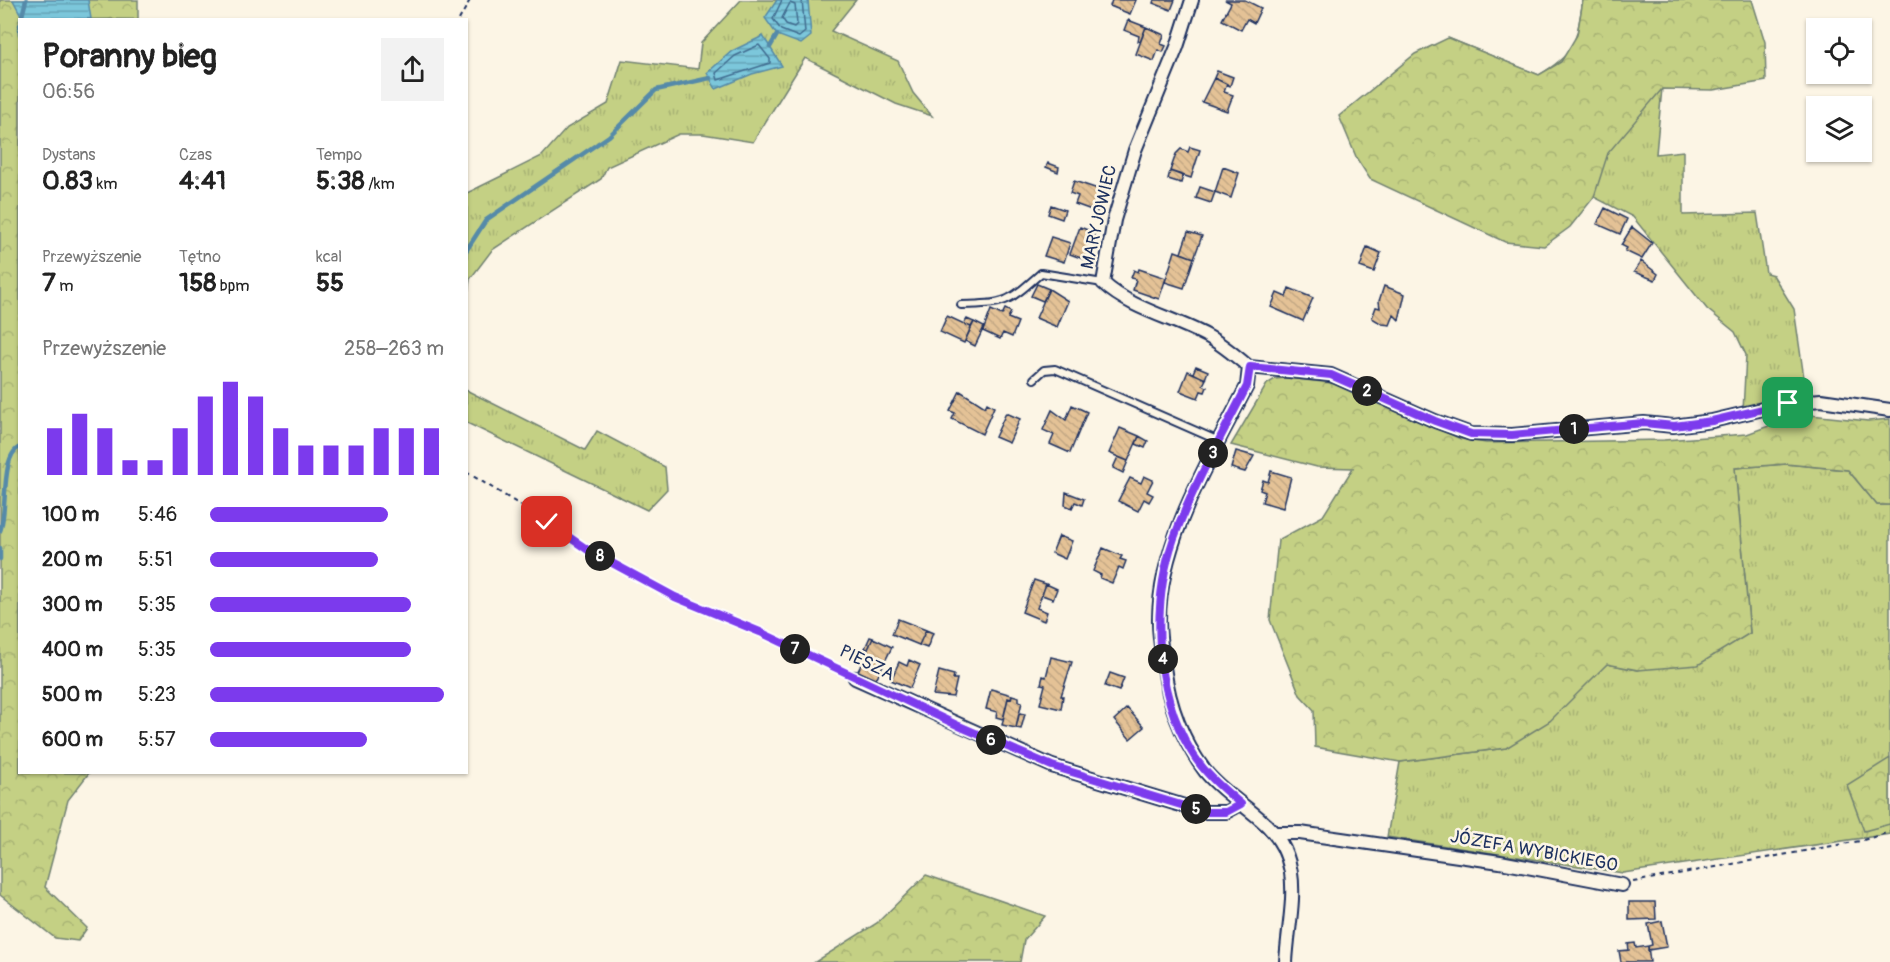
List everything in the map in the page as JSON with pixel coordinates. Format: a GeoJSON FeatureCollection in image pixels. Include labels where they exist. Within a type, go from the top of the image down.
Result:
{"type":"FeatureCollection","features":[{"type":"Feature","properties":{"kind":"street","name":"MARYJOWIEC"},"geometry":{"type":"LineString","coordinates":[[1192,0],[1173,57],[1134,150],[1114,220],[1102,283],[1111,291],[1209,337],[1250,367]]}},
{"type":"Feature","properties":{"kind":"street"},"geometry":{"type":"LineString","coordinates":[[1286,962],[1293,881],[1288,858],[1276,833],[1207,774],[1190,751],[1176,719],[1167,687],[1159,621],[1174,538],[1247,386],[1250,367],[1331,375],[1435,421],[1471,434],[1512,435],[1644,423],[1674,426],[1712,421],[1788,403],[1821,400],[1890,410]]}},
{"type":"Feature","properties":{"kind":"street","name":"PIESZA"},"geometry":{"type":"LineString","coordinates":[[855,678],[1052,766],[1204,812],[1226,812],[1241,804]]}},
{"type":"Feature","properties":{"kind":"street","name":"JÓZEFA WYBICKIEGO"},"geometry":{"type":"LineString","coordinates":[[1276,833],[1300,832],[1500,862],[1622,885]]}},
{"type":"Feature","properties":{"kind":"lane"},"geometry":{"type":"LineString","coordinates":[[961,305],[999,304],[1015,296],[1041,273],[1102,283]]}},
{"type":"Feature","properties":{"kind":"lane"},"geometry":{"type":"LineString","coordinates":[[1035,379],[1044,370],[1055,369],[1219,441]]}},
{"type":"Feature","properties":{"kind":"path"},"geometry":{"type":"LineString","coordinates":[[460,18],[470,0]]}},
{"type":"Feature","properties":{"kind":"path","name":"PIESZA"},"geometry":{"type":"LineString","coordinates":[[468,473],[588,550],[675,597],[760,632],[855,678]]}},
{"type":"Feature","properties":{"kind":"path","name":"JÓZEFA WYBICKIEGO"},"geometry":{"type":"LineString","coordinates":[[1622,885],[1860,842],[1890,832]]}},
{"type":"Feature","properties":{"kind":"green space"},"geometry":{"type":"Polygon","coordinates":[[[0,0],[138,0],[138,18],[18,18],[18,774],[88,774],[68,800],[45,887],[87,928],[78,941],[55,938],[0,895],[0,0]]]}},
{"type":"Feature","properties":{"kind":"green space"},"geometry":{"type":"Polygon","coordinates":[[[741,0],[856,0],[831,31],[898,61],[913,93],[932,116],[896,104],[805,58],[753,142],[703,134],[679,134],[607,167],[601,179],[492,250],[470,279],[468,293],[468,193],[542,156],[567,128],[608,104],[622,60],[698,69],[701,43],[741,0]]]}},
{"type":"Feature","properties":{"kind":"green space"},"geometry":{"type":"Polygon","coordinates":[[[1583,0],[1670,0],[1656,154],[1683,151],[1683,215],[1757,213],[1766,273],[1773,275],[1794,309],[1806,392],[1743,411],[1746,355],[1735,332],[1707,309],[1633,217],[1594,197],[1448,38],[1539,75],[1561,60],[1573,45],[1583,0]]]}},
{"type":"Feature","properties":{"kind":"green space"},"geometry":{"type":"Polygon","coordinates":[[[1583,0],[1752,0],[1765,42],[1766,81],[1713,90],[1662,89],[1608,153],[1594,197],[1570,227],[1544,246],[1505,242],[1370,179],[1357,159],[1339,116],[1415,54],[1448,38],[1539,75],[1561,62],[1577,35],[1583,0]]]}},
{"type":"Feature","properties":{"kind":"green space"},"geometry":{"type":"Polygon","coordinates":[[[1275,379],[1333,383],[1461,439],[1486,443],[1664,440],[1747,434],[1801,414],[1868,421],[1890,419],[1890,505],[1877,505],[1848,470],[1786,464],[1735,468],[1750,633],[1698,665],[1638,670],[1607,664],[1550,721],[1506,748],[1400,762],[1315,747],[1314,710],[1300,695],[1270,620],[1278,540],[1323,516],[1353,468],[1317,467],[1231,445],[1267,384],[1275,379]]]}},
{"type":"Feature","properties":{"kind":"green space"},"geometry":{"type":"Polygon","coordinates":[[[468,391],[585,450],[597,431],[665,467],[667,489],[647,510],[468,423],[468,391]]]}},
{"type":"Feature","properties":{"kind":"green space"},"geometry":{"type":"Polygon","coordinates":[[[1786,464],[1848,470],[1877,505],[1890,505],[1890,834],[1623,873],[1387,837],[1400,762],[1506,748],[1607,664],[1638,670],[1750,633],[1735,468],[1786,464]]]}},
{"type":"Feature","properties":{"kind":"green space"},"geometry":{"type":"Polygon","coordinates":[[[1890,758],[1890,824],[1864,831],[1847,785],[1890,758]]]}},
{"type":"Feature","properties":{"kind":"green space"},"geometry":{"type":"Polygon","coordinates":[[[926,875],[1045,916],[1024,940],[1020,962],[815,962],[877,923],[926,875]]]}},
{"type":"Feature","properties":{"kind":"water"},"geometry":{"type":"Polygon","coordinates":[[[13,0],[88,0],[91,18],[56,18],[22,17],[13,0]]]}},
{"type":"Feature","properties":{"kind":"water"},"geometry":{"type":"Polygon","coordinates":[[[777,0],[808,0],[811,36],[801,44],[777,35],[765,18],[777,0]]]}},
{"type":"Feature","properties":{"kind":"water"},"geometry":{"type":"Polygon","coordinates":[[[763,36],[782,66],[752,74],[716,89],[707,73],[732,51],[763,36]]]}},
{"type":"Feature","properties":{"kind":"building"},"geometry":{"type":"Polygon","coordinates":[[[1112,0],[1136,0],[1130,14],[1110,6],[1112,0]]]}},
{"type":"Feature","properties":{"kind":"building"},"geometry":{"type":"Polygon","coordinates":[[[1154,0],[1175,0],[1171,10],[1153,3],[1154,0]]]}},
{"type":"Feature","properties":{"kind":"building"},"geometry":{"type":"Polygon","coordinates":[[[1225,0],[1245,0],[1261,8],[1254,23],[1247,19],[1241,30],[1222,20],[1231,3],[1225,0]]]}},
{"type":"Feature","properties":{"kind":"building"},"geometry":{"type":"Polygon","coordinates":[[[1128,20],[1146,27],[1140,42],[1138,41],[1139,36],[1124,30],[1128,20]]]}},
{"type":"Feature","properties":{"kind":"building"},"geometry":{"type":"Polygon","coordinates":[[[1146,27],[1164,35],[1161,44],[1166,46],[1163,52],[1158,50],[1154,61],[1136,54],[1146,27]]]}},
{"type":"Feature","properties":{"kind":"building"},"geometry":{"type":"Polygon","coordinates":[[[1217,71],[1233,77],[1230,86],[1214,78],[1217,71]]]}},
{"type":"Feature","properties":{"kind":"building"},"geometry":{"type":"Polygon","coordinates":[[[1214,78],[1227,84],[1224,92],[1233,95],[1227,111],[1202,102],[1214,78]]]}},
{"type":"Feature","properties":{"kind":"building"},"geometry":{"type":"Polygon","coordinates":[[[1190,147],[1200,150],[1191,178],[1170,171],[1176,154],[1181,149],[1188,152],[1190,147]]]}},
{"type":"Feature","properties":{"kind":"building"},"geometry":{"type":"Polygon","coordinates":[[[1048,163],[1059,167],[1058,172],[1046,167],[1048,163]]]}},
{"type":"Feature","properties":{"kind":"building"},"geometry":{"type":"Polygon","coordinates":[[[1223,167],[1239,173],[1231,198],[1215,192],[1223,167]]]}},
{"type":"Feature","properties":{"kind":"building"},"geometry":{"type":"Polygon","coordinates":[[[1170,171],[1183,176],[1181,183],[1168,179],[1170,171]]]}},
{"type":"Feature","properties":{"kind":"building"},"geometry":{"type":"Polygon","coordinates":[[[1074,181],[1104,191],[1097,212],[1075,204],[1078,196],[1070,193],[1074,181]]]}},
{"type":"Feature","properties":{"kind":"building"},"geometry":{"type":"Polygon","coordinates":[[[1200,187],[1215,192],[1211,203],[1196,198],[1200,187]]]}},
{"type":"Feature","properties":{"kind":"building"},"geometry":{"type":"Polygon","coordinates":[[[1051,205],[1065,210],[1062,219],[1048,214],[1051,205]]]}},
{"type":"Feature","properties":{"kind":"building"},"geometry":{"type":"Polygon","coordinates":[[[1605,208],[1627,219],[1620,234],[1597,224],[1605,208]]]}},
{"type":"Feature","properties":{"kind":"building"},"geometry":{"type":"Polygon","coordinates":[[[1080,227],[1095,233],[1093,239],[1098,241],[1095,250],[1090,248],[1086,260],[1070,254],[1080,227]]]}},
{"type":"Feature","properties":{"kind":"building"},"geometry":{"type":"Polygon","coordinates":[[[1632,227],[1652,243],[1642,259],[1625,251],[1627,248],[1621,245],[1632,227]]]}},
{"type":"Feature","properties":{"kind":"building"},"geometry":{"type":"Polygon","coordinates":[[[1188,232],[1202,236],[1194,258],[1181,253],[1188,232]]]}},
{"type":"Feature","properties":{"kind":"building"},"geometry":{"type":"Polygon","coordinates":[[[1051,237],[1070,243],[1064,262],[1044,256],[1051,237]]]}},
{"type":"Feature","properties":{"kind":"building"},"geometry":{"type":"Polygon","coordinates":[[[1367,247],[1381,253],[1374,272],[1360,267],[1367,247]]]}},
{"type":"Feature","properties":{"kind":"building"},"geometry":{"type":"Polygon","coordinates":[[[1175,251],[1194,258],[1184,288],[1165,282],[1175,251]]]}},
{"type":"Feature","properties":{"kind":"building"},"geometry":{"type":"Polygon","coordinates":[[[1641,261],[1658,274],[1655,280],[1634,272],[1641,261]]]}},
{"type":"Feature","properties":{"kind":"building"},"geometry":{"type":"Polygon","coordinates":[[[1139,269],[1166,278],[1159,299],[1133,290],[1136,279],[1131,278],[1134,270],[1138,272],[1139,269]]]}},
{"type":"Feature","properties":{"kind":"building"},"geometry":{"type":"Polygon","coordinates":[[[1037,284],[1049,289],[1043,301],[1031,296],[1037,284]]]}},
{"type":"Feature","properties":{"kind":"building"},"geometry":{"type":"Polygon","coordinates":[[[1384,286],[1405,294],[1399,320],[1394,315],[1390,325],[1382,324],[1372,318],[1376,307],[1380,308],[1379,301],[1384,286]]]}},
{"type":"Feature","properties":{"kind":"building"},"geometry":{"type":"Polygon","coordinates":[[[1289,288],[1313,298],[1303,321],[1271,307],[1277,293],[1286,297],[1289,288]]]}},
{"type":"Feature","properties":{"kind":"building"},"geometry":{"type":"Polygon","coordinates":[[[1049,289],[1068,301],[1057,327],[1036,318],[1049,289]]]}},
{"type":"Feature","properties":{"kind":"building"},"geometry":{"type":"Polygon","coordinates":[[[1005,309],[1011,312],[1008,318],[1018,322],[1012,337],[1003,333],[1000,339],[983,331],[991,310],[1002,315],[1005,309]]]}},
{"type":"Feature","properties":{"kind":"building"},"geometry":{"type":"Polygon","coordinates":[[[947,316],[971,327],[964,343],[940,332],[947,316]]]}},
{"type":"Feature","properties":{"kind":"building"},"geometry":{"type":"Polygon","coordinates":[[[967,319],[974,322],[971,327],[964,324],[967,319]]]}},
{"type":"Feature","properties":{"kind":"building"},"geometry":{"type":"Polygon","coordinates":[[[974,322],[984,327],[975,346],[965,341],[974,322]]]}},
{"type":"Feature","properties":{"kind":"building"},"geometry":{"type":"Polygon","coordinates":[[[1196,366],[1208,371],[1205,379],[1193,373],[1196,366]]]}},
{"type":"Feature","properties":{"kind":"building"},"geometry":{"type":"Polygon","coordinates":[[[1188,371],[1206,379],[1203,385],[1207,387],[1205,392],[1201,391],[1198,398],[1180,391],[1188,371]]]}},
{"type":"Feature","properties":{"kind":"building"},"geometry":{"type":"Polygon","coordinates":[[[960,391],[985,407],[987,403],[994,407],[982,434],[952,419],[955,413],[950,411],[960,391]]]}},
{"type":"Feature","properties":{"kind":"building"},"geometry":{"type":"Polygon","coordinates":[[[1072,405],[1087,412],[1070,453],[1050,444],[1054,435],[1043,430],[1052,410],[1066,420],[1072,405]]]}},
{"type":"Feature","properties":{"kind":"building"},"geometry":{"type":"Polygon","coordinates":[[[1006,413],[1020,419],[1009,443],[995,437],[1006,413]]]}},
{"type":"Feature","properties":{"kind":"building"},"geometry":{"type":"Polygon","coordinates":[[[1120,428],[1139,436],[1128,461],[1109,453],[1120,428]]]}},
{"type":"Feature","properties":{"kind":"building"},"geometry":{"type":"Polygon","coordinates":[[[1139,436],[1148,441],[1145,448],[1136,444],[1139,436]]]}},
{"type":"Feature","properties":{"kind":"building"},"geometry":{"type":"Polygon","coordinates":[[[1236,451],[1254,456],[1245,472],[1231,468],[1236,451]]]}},
{"type":"Feature","properties":{"kind":"building"},"geometry":{"type":"Polygon","coordinates":[[[1118,457],[1128,461],[1123,473],[1113,468],[1118,457]]]}},
{"type":"Feature","properties":{"kind":"building"},"geometry":{"type":"Polygon","coordinates":[[[1271,471],[1291,477],[1283,508],[1262,502],[1265,492],[1260,490],[1263,480],[1268,482],[1271,471]]]}},
{"type":"Feature","properties":{"kind":"building"},"geometry":{"type":"Polygon","coordinates":[[[1144,476],[1153,480],[1147,492],[1153,495],[1149,502],[1144,499],[1138,511],[1118,501],[1130,478],[1141,483],[1144,476]]]}},
{"type":"Feature","properties":{"kind":"building"},"geometry":{"type":"Polygon","coordinates":[[[1066,492],[1084,499],[1082,505],[1075,502],[1072,508],[1065,505],[1066,492]]]}},
{"type":"Feature","properties":{"kind":"building"},"geometry":{"type":"Polygon","coordinates":[[[1059,536],[1072,541],[1065,559],[1052,553],[1059,536]]]}},
{"type":"Feature","properties":{"kind":"building"},"geometry":{"type":"Polygon","coordinates":[[[1103,548],[1122,556],[1120,559],[1126,561],[1123,569],[1119,567],[1112,583],[1100,578],[1101,575],[1093,571],[1103,548]]]}},
{"type":"Feature","properties":{"kind":"building"},"geometry":{"type":"Polygon","coordinates":[[[1034,580],[1046,584],[1037,608],[1047,612],[1044,621],[1022,612],[1034,580]]]}},
{"type":"Feature","properties":{"kind":"building"},"geometry":{"type":"Polygon","coordinates":[[[1046,584],[1057,589],[1053,599],[1042,595],[1046,584]]]}},
{"type":"Feature","properties":{"kind":"building"},"geometry":{"type":"Polygon","coordinates":[[[898,619],[926,630],[919,645],[892,634],[898,619]]]}},
{"type":"Feature","properties":{"kind":"building"},"geometry":{"type":"Polygon","coordinates":[[[926,630],[933,633],[927,648],[919,645],[926,630]]]}},
{"type":"Feature","properties":{"kind":"building"},"geometry":{"type":"Polygon","coordinates":[[[870,637],[873,638],[868,649],[865,648],[870,637]]]}},
{"type":"Feature","properties":{"kind":"building"},"geometry":{"type":"Polygon","coordinates":[[[873,638],[892,647],[880,671],[862,663],[873,638]]]}},
{"type":"Feature","properties":{"kind":"building"},"geometry":{"type":"Polygon","coordinates":[[[1051,657],[1072,662],[1061,696],[1063,696],[1061,709],[1040,704],[1045,685],[1041,684],[1043,676],[1046,677],[1051,657]]]}},
{"type":"Feature","properties":{"kind":"building"},"geometry":{"type":"Polygon","coordinates":[[[909,660],[920,665],[910,688],[891,680],[899,662],[907,666],[909,660]]]}},
{"type":"Feature","properties":{"kind":"building"},"geometry":{"type":"Polygon","coordinates":[[[862,663],[880,671],[876,679],[858,671],[862,663]]]}},
{"type":"Feature","properties":{"kind":"building"},"geometry":{"type":"Polygon","coordinates":[[[939,671],[954,675],[953,679],[957,679],[953,697],[933,695],[939,671]]]}},
{"type":"Feature","properties":{"kind":"building"},"geometry":{"type":"Polygon","coordinates":[[[1110,673],[1124,678],[1119,691],[1105,686],[1110,673]]]}},
{"type":"Feature","properties":{"kind":"building"},"geometry":{"type":"Polygon","coordinates":[[[991,689],[1012,695],[1011,699],[1008,698],[1003,719],[996,717],[997,712],[986,709],[991,689]]]}},
{"type":"Feature","properties":{"kind":"building"},"geometry":{"type":"Polygon","coordinates":[[[1012,695],[1019,697],[1019,701],[1022,702],[1016,728],[1002,725],[1008,698],[1011,699],[1012,695]]]}},
{"type":"Feature","properties":{"kind":"building"},"geometry":{"type":"Polygon","coordinates":[[[1127,708],[1144,727],[1130,739],[1114,720],[1127,708]]]}},
{"type":"Feature","properties":{"kind":"building"},"geometry":{"type":"Polygon","coordinates":[[[1019,713],[1025,714],[1021,729],[1016,728],[1019,713]]]}},
{"type":"Feature","properties":{"kind":"building"},"geometry":{"type":"Polygon","coordinates":[[[1629,902],[1655,902],[1656,919],[1629,920],[1629,902]]]}},
{"type":"Feature","properties":{"kind":"building"},"geometry":{"type":"Polygon","coordinates":[[[1662,921],[1667,947],[1648,950],[1648,946],[1652,945],[1648,924],[1662,921]]]}},
{"type":"Feature","properties":{"kind":"building"},"geometry":{"type":"Polygon","coordinates":[[[1635,943],[1636,948],[1648,946],[1650,962],[1621,962],[1619,951],[1629,950],[1628,944],[1635,943]]]}},
{"type":"Feature","properties":{"kind":"waterway"},"geometry":{"type":"LineString","coordinates":[[22,18],[26,0]]}},
{"type":"Feature","properties":{"kind":"waterway"},"geometry":{"type":"LineString","coordinates":[[770,47],[777,35]]}},
{"type":"Feature","properties":{"kind":"waterway"},"geometry":{"type":"LineString","coordinates":[[468,248],[486,220],[609,136],[656,90],[710,78]]}},
{"type":"Feature","properties":{"kind":"waterway"},"geometry":{"type":"LineString","coordinates":[[0,531],[7,472],[14,452],[18,449]]}},
{"type":"Feature","properties":{"kind":"waterway"},"geometry":{"type":"LineString","coordinates":[[0,548],[0,559]]}},
{"type":"Feature","properties":{"kind":"route"},"geometry":{"type":"LineString","coordinates":[[547,522],[588,550],[675,597],[760,632],[959,726],[1052,766],[1204,812],[1226,812],[1241,804],[1207,774],[1190,751],[1176,719],[1167,687],[1159,621],[1164,583],[1174,538],[1247,386],[1250,367],[1300,370],[1331,375],[1435,421],[1471,434],[1512,435],[1644,423],[1674,426],[1712,421],[1788,403]]}}]}
